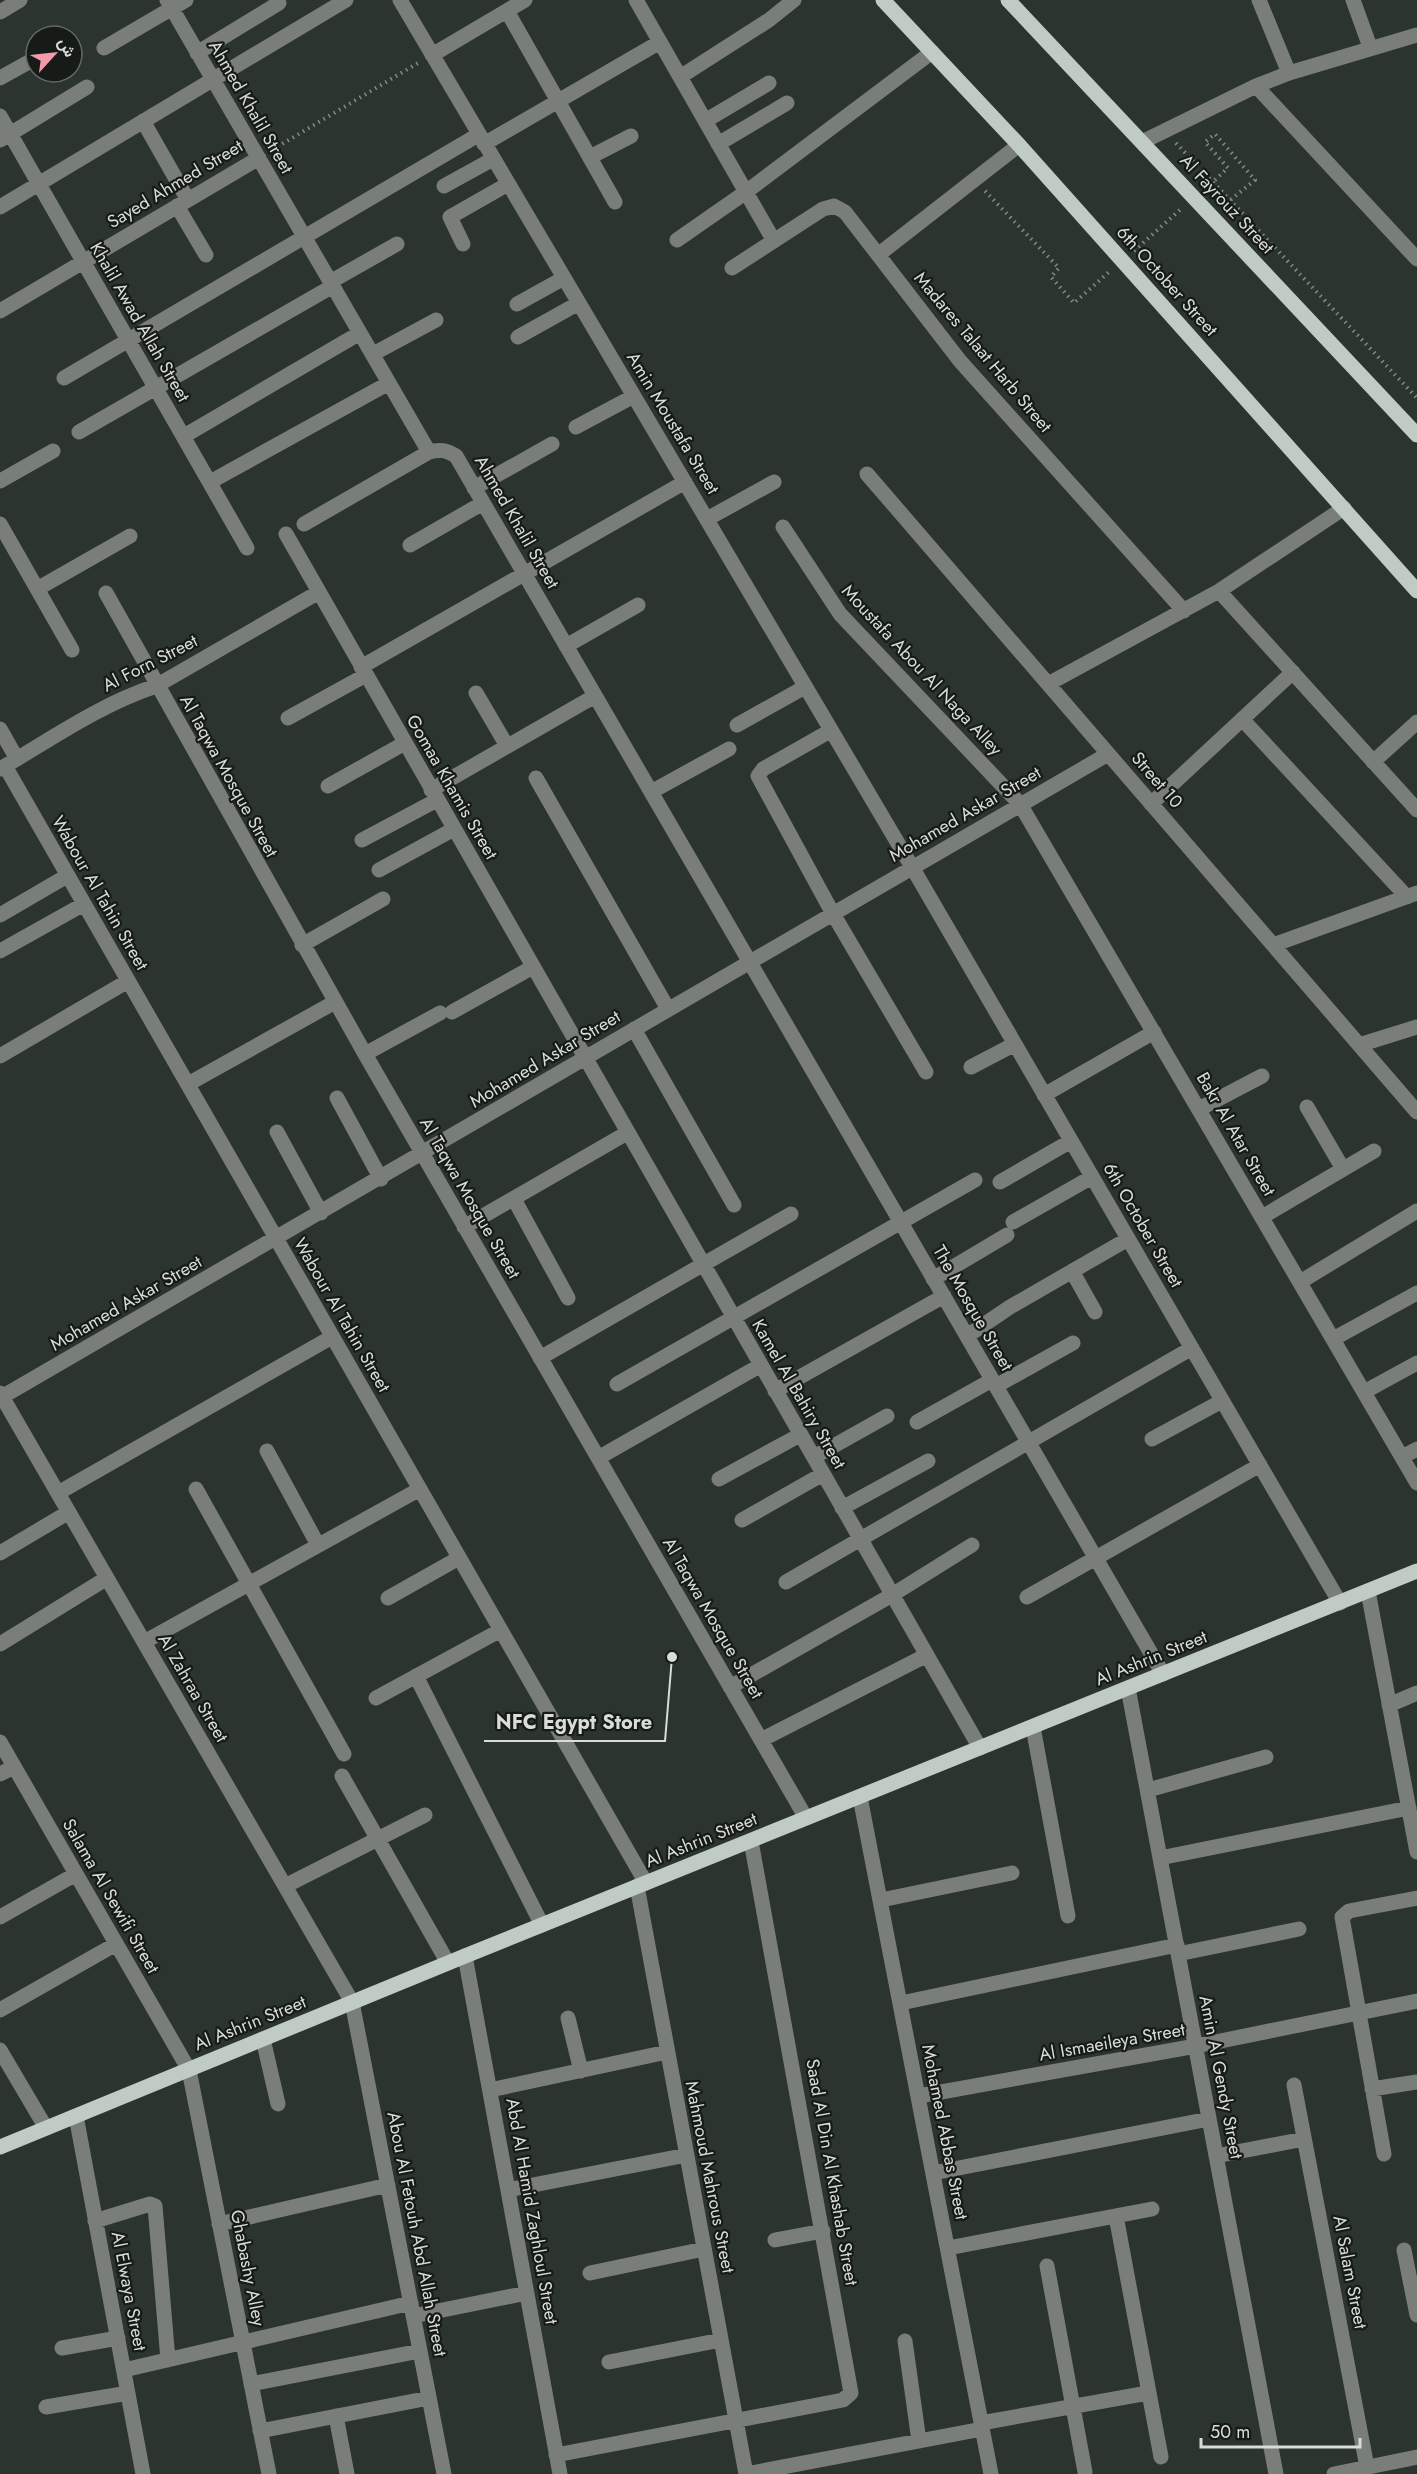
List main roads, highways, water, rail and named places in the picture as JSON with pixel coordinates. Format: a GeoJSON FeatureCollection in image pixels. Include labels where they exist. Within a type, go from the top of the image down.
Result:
{"type":"FeatureCollection","features":[{"type":"Feature","properties":{"kind":"main road","name":"6th October Street"},"geometry":{"type":"LineString","coordinates":[[884,0],[1019,145],[1417,591]]}},
{"type":"Feature","properties":{"kind":"main road","name":"Al Fayrouz Street"},"geometry":{"type":"LineString","coordinates":[[1008,0],[1417,435]]}},
{"type":"Feature","properties":{"kind":"main road","name":"Al Ashrin Street"},"geometry":{"type":"LineString","coordinates":[[0,2147],[465,1956],[1417,1572]]}},
{"type":"Feature","properties":{"kind":"place","name":"NFC Egypt Store"},"geometry":{"type":"Point","coordinates":[672,1657]}}]}
